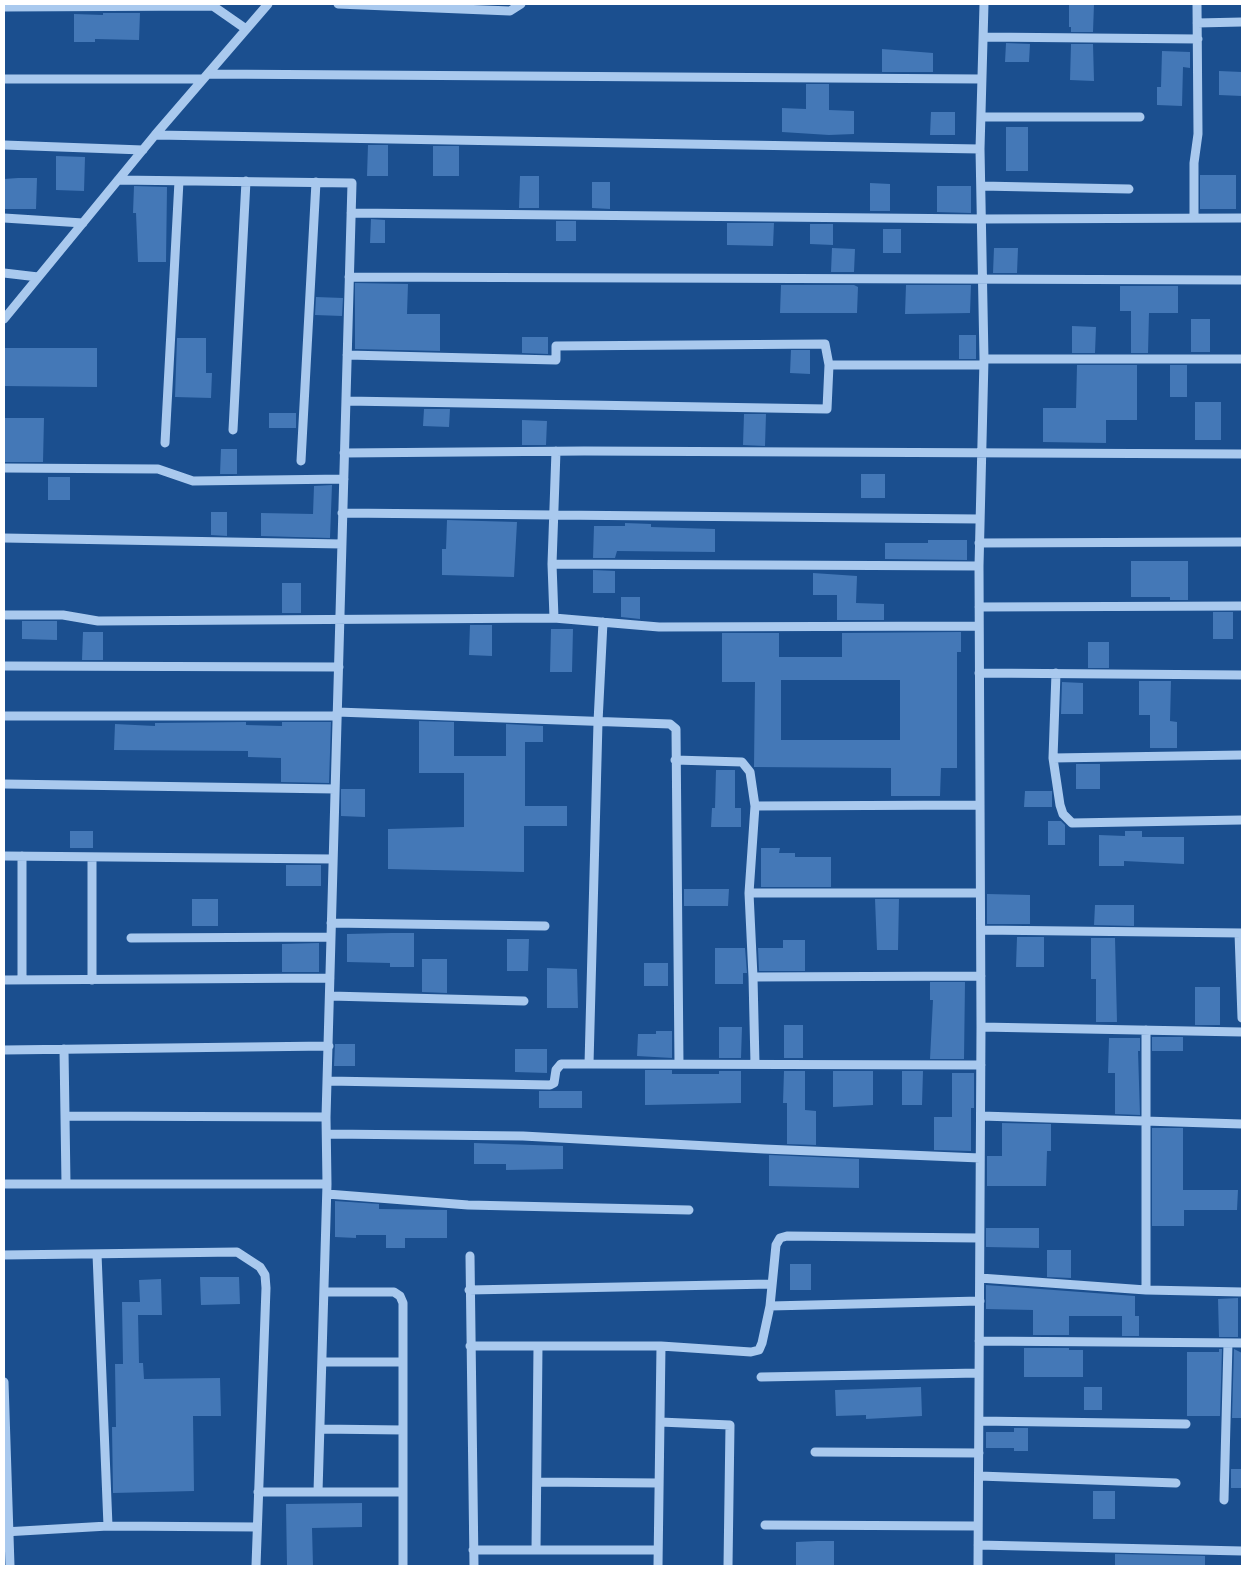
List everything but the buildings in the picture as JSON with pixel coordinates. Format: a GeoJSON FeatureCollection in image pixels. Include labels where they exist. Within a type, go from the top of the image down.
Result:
{"type":"FeatureCollection","features":[{"type":"Feature","properties":{"kind":"street"},"geometry":{"type":"LineString","coordinates":[[4,319],[155,135],[268,4]]}},
{"type":"Feature","properties":{"kind":"street"},"geometry":{"type":"LineString","coordinates":[[338,4],[510,11],[521,4]]}},
{"type":"Feature","properties":{"kind":"street"},"geometry":{"type":"LineString","coordinates":[[978,1566],[980,1278],[978,1238],[981,1116],[979,519],[984,279],[980,149],[984,4]]}},
{"type":"Feature","properties":{"kind":"street"},"geometry":{"type":"LineString","coordinates":[[1194,218],[1194,163],[1198,134],[1197,4]]}},
{"type":"Feature","properties":{"kind":"street"},"geometry":{"type":"LineString","coordinates":[[4,8],[213,6],[246,29]]}},
{"type":"Feature","properties":{"kind":"street"},"geometry":{"type":"LineString","coordinates":[[1197,23],[1242,22]]}},
{"type":"Feature","properties":{"kind":"street"},"geometry":{"type":"LineString","coordinates":[[984,38],[1198,39]]}},
{"type":"Feature","properties":{"kind":"street"},"geometry":{"type":"LineString","coordinates":[[4,79],[205,77],[982,79]]}},
{"type":"Feature","properties":{"kind":"street"},"geometry":{"type":"LineString","coordinates":[[981,117],[1140,118]]}},
{"type":"Feature","properties":{"kind":"street"},"geometry":{"type":"LineString","coordinates":[[155,135],[980,149]]}},
{"type":"Feature","properties":{"kind":"street"},"geometry":{"type":"LineString","coordinates":[[4,145],[143,150]]}},
{"type":"Feature","properties":{"kind":"street"},"geometry":{"type":"LineString","coordinates":[[118,180],[352,183],[331,923],[326,1117],[328,1134],[327,1194],[318,1492]]}},
{"type":"Feature","properties":{"kind":"street"},"geometry":{"type":"LineString","coordinates":[[165,443],[179,181]]}},
{"type":"Feature","properties":{"kind":"street"},"geometry":{"type":"LineString","coordinates":[[233,430],[246,181]]}},
{"type":"Feature","properties":{"kind":"street"},"geometry":{"type":"LineString","coordinates":[[301,461],[316,182]]}},
{"type":"Feature","properties":{"kind":"street"},"geometry":{"type":"LineString","coordinates":[[981,186],[1129,189]]}},
{"type":"Feature","properties":{"kind":"street"},"geometry":{"type":"LineString","coordinates":[[351,213],[982,219],[1242,218]]}},
{"type":"Feature","properties":{"kind":"street"},"geometry":{"type":"LineString","coordinates":[[4,218],[83,223]]}},
{"type":"Feature","properties":{"kind":"street"},"geometry":{"type":"LineString","coordinates":[[4,273],[38,277]]}},
{"type":"Feature","properties":{"kind":"street"},"geometry":{"type":"LineString","coordinates":[[349,277],[1242,280]]}},
{"type":"Feature","properties":{"kind":"street"},"geometry":{"type":"LineString","coordinates":[[346,401],[827,409],[829,365],[825,344],[556,346],[556,360],[347,356]]}},
{"type":"Feature","properties":{"kind":"street"},"geometry":{"type":"LineString","coordinates":[[829,365],[1242,359]]}},
{"type":"Feature","properties":{"kind":"street"},"geometry":{"type":"LineString","coordinates":[[344,453],[556,451],[1242,454]]}},
{"type":"Feature","properties":{"kind":"street"},"geometry":{"type":"LineString","coordinates":[[554,618],[552,564],[556,451]]}},
{"type":"Feature","properties":{"kind":"street"},"geometry":{"type":"LineString","coordinates":[[4,468],[158,469],[193,481],[344,479]]}},
{"type":"Feature","properties":{"kind":"street"},"geometry":{"type":"LineString","coordinates":[[342,513],[979,519]]}},
{"type":"Feature","properties":{"kind":"street"},"geometry":{"type":"LineString","coordinates":[[4,538],[342,544]]}},
{"type":"Feature","properties":{"kind":"street"},"geometry":{"type":"LineString","coordinates":[[979,543],[1242,542]]}},
{"type":"Feature","properties":{"kind":"street"},"geometry":{"type":"LineString","coordinates":[[552,564],[979,566]]}},
{"type":"Feature","properties":{"kind":"street"},"geometry":{"type":"LineString","coordinates":[[979,607],[1242,606]]}},
{"type":"Feature","properties":{"kind":"street"},"geometry":{"type":"LineString","coordinates":[[4,615],[64,615],[98,621],[340,621],[554,618],[659,626],[979,626]]}},
{"type":"Feature","properties":{"kind":"street"},"geometry":{"type":"LineString","coordinates":[[590,1064],[598,722],[603,622]]}},
{"type":"Feature","properties":{"kind":"street"},"geometry":{"type":"LineString","coordinates":[[4,666],[338,667]]}},
{"type":"Feature","properties":{"kind":"street"},"geometry":{"type":"LineString","coordinates":[[979,672],[1242,675]]}},
{"type":"Feature","properties":{"kind":"street"},"geometry":{"type":"LineString","coordinates":[[1056,674],[1053,758],[1060,805],[1063,814],[1072,823],[1242,820]]}},
{"type":"Feature","properties":{"kind":"street"},"geometry":{"type":"LineString","coordinates":[[4,716],[337,714],[670,724],[676,729],[679,1064]]}},
{"type":"Feature","properties":{"kind":"street"},"geometry":{"type":"LineString","coordinates":[[1053,758],[1242,755]]}},
{"type":"Feature","properties":{"kind":"street"},"geometry":{"type":"LineString","coordinates":[[675,760],[742,762],[750,772],[755,806],[750,893],[755,1064]]}},
{"type":"Feature","properties":{"kind":"street"},"geometry":{"type":"LineString","coordinates":[[4,784],[335,789]]}},
{"type":"Feature","properties":{"kind":"street"},"geometry":{"type":"LineString","coordinates":[[755,806],[980,805]]}},
{"type":"Feature","properties":{"kind":"street"},"geometry":{"type":"LineString","coordinates":[[4,856],[333,859]]}},
{"type":"Feature","properties":{"kind":"street"},"geometry":{"type":"LineString","coordinates":[[22,856],[22,980]]}},
{"type":"Feature","properties":{"kind":"street"},"geometry":{"type":"LineString","coordinates":[[92,858],[92,980]]}},
{"type":"Feature","properties":{"kind":"street"},"geometry":{"type":"LineString","coordinates":[[750,893],[980,893]]}},
{"type":"Feature","properties":{"kind":"street"},"geometry":{"type":"LineString","coordinates":[[331,923],[545,926]]}},
{"type":"Feature","properties":{"kind":"street"},"geometry":{"type":"LineString","coordinates":[[981,930],[1240,933],[1242,1018]]}},
{"type":"Feature","properties":{"kind":"street"},"geometry":{"type":"LineString","coordinates":[[131,938],[331,938]]}},
{"type":"Feature","properties":{"kind":"street"},"geometry":{"type":"LineString","coordinates":[[752,977],[981,976]]}},
{"type":"Feature","properties":{"kind":"street"},"geometry":{"type":"LineString","coordinates":[[4,980],[330,978]]}},
{"type":"Feature","properties":{"kind":"street"},"geometry":{"type":"LineString","coordinates":[[330,996],[524,1001]]}},
{"type":"Feature","properties":{"kind":"street"},"geometry":{"type":"LineString","coordinates":[[981,1028],[1242,1032]]}},
{"type":"Feature","properties":{"kind":"street"},"geometry":{"type":"LineString","coordinates":[[1146,1030],[1146,1290]]}},
{"type":"Feature","properties":{"kind":"street"},"geometry":{"type":"LineString","coordinates":[[4,1050],[329,1046]]}},
{"type":"Feature","properties":{"kind":"street"},"geometry":{"type":"LineString","coordinates":[[64,1049],[66,1184]]}},
{"type":"Feature","properties":{"kind":"street"},"geometry":{"type":"LineString","coordinates":[[328,1081],[550,1086],[554,1083],[556,1070],[561,1064],[981,1065]]}},
{"type":"Feature","properties":{"kind":"street"},"geometry":{"type":"LineString","coordinates":[[65,1116],[326,1117]]}},
{"type":"Feature","properties":{"kind":"street"},"geometry":{"type":"LineString","coordinates":[[981,1116],[1242,1124]]}},
{"type":"Feature","properties":{"kind":"street"},"geometry":{"type":"LineString","coordinates":[[328,1134],[523,1136],[980,1158]]}},
{"type":"Feature","properties":{"kind":"street"},"geometry":{"type":"LineString","coordinates":[[4,1184],[327,1184]]}},
{"type":"Feature","properties":{"kind":"street"},"geometry":{"type":"LineString","coordinates":[[327,1194],[468,1205],[689,1210]]}},
{"type":"Feature","properties":{"kind":"street"},"geometry":{"type":"LineString","coordinates":[[470,1346],[661,1346],[751,1352],[758,1350],[770,1306],[776,1245],[780,1238],[787,1236],[978,1238]]}},
{"type":"Feature","properties":{"kind":"street"},"geometry":{"type":"LineString","coordinates":[[4,1255],[237,1252],[260,1267],[265,1275],[266,1288],[256,1566]]}},
{"type":"Feature","properties":{"kind":"street"},"geometry":{"type":"LineString","coordinates":[[97,1254],[108,1526]]}},
{"type":"Feature","properties":{"kind":"street"},"geometry":{"type":"LineString","coordinates":[[470,1256],[474,1566]]}},
{"type":"Feature","properties":{"kind":"street"},"geometry":{"type":"LineString","coordinates":[[980,1278],[1146,1290],[1242,1292]]}},
{"type":"Feature","properties":{"kind":"street"},"geometry":{"type":"LineString","coordinates":[[469,1290],[772,1284]]}},
{"type":"Feature","properties":{"kind":"street"},"geometry":{"type":"LineString","coordinates":[[324,1292],[394,1292],[400,1296],[403,1303],[403,1566]]}},
{"type":"Feature","properties":{"kind":"street"},"geometry":{"type":"LineString","coordinates":[[770,1306],[980,1301]]}},
{"type":"Feature","properties":{"kind":"street"},"geometry":{"type":"LineString","coordinates":[[979,1341],[1242,1343]]}},
{"type":"Feature","properties":{"kind":"street"},"geometry":{"type":"LineString","coordinates":[[1224,1500],[1228,1343]]}},
{"type":"Feature","properties":{"kind":"street"},"geometry":{"type":"LineString","coordinates":[[536,1550],[538,1346]]}},
{"type":"Feature","properties":{"kind":"street"},"geometry":{"type":"LineString","coordinates":[[658,1566],[661,1346]]}},
{"type":"Feature","properties":{"kind":"street"},"geometry":{"type":"LineString","coordinates":[[322,1362],[403,1362]]}},
{"type":"Feature","properties":{"kind":"street"},"geometry":{"type":"LineString","coordinates":[[761,1376],[979,1373]]}},
{"type":"Feature","properties":{"kind":"street"},"geometry":{"type":"LineString","coordinates":[[4,1382],[7,1532],[10,1566]]}},
{"type":"Feature","properties":{"kind":"street"},"geometry":{"type":"LineString","coordinates":[[979,1421],[1186,1424]]}},
{"type":"Feature","properties":{"kind":"street"},"geometry":{"type":"LineString","coordinates":[[660,1422],[730,1425],[728,1566]]}},
{"type":"Feature","properties":{"kind":"street"},"geometry":{"type":"LineString","coordinates":[[320,1429],[403,1430]]}},
{"type":"Feature","properties":{"kind":"street"},"geometry":{"type":"LineString","coordinates":[[815,1452],[979,1453]]}},
{"type":"Feature","properties":{"kind":"street"},"geometry":{"type":"LineString","coordinates":[[979,1476],[1176,1483]]}},
{"type":"Feature","properties":{"kind":"street"},"geometry":{"type":"LineString","coordinates":[[537,1482],[659,1484]]}},
{"type":"Feature","properties":{"kind":"street"},"geometry":{"type":"LineString","coordinates":[[258,1492],[403,1492]]}},
{"type":"Feature","properties":{"kind":"street"},"geometry":{"type":"LineString","coordinates":[[765,1525],[978,1526]]}},
{"type":"Feature","properties":{"kind":"street"},"geometry":{"type":"LineString","coordinates":[[7,1532],[108,1526],[257,1527]]}},
{"type":"Feature","properties":{"kind":"street"},"geometry":{"type":"LineString","coordinates":[[978,1545],[1242,1551]]}},
{"type":"Feature","properties":{"kind":"street"},"geometry":{"type":"LineString","coordinates":[[473,1550],[658,1550]]}}]}
